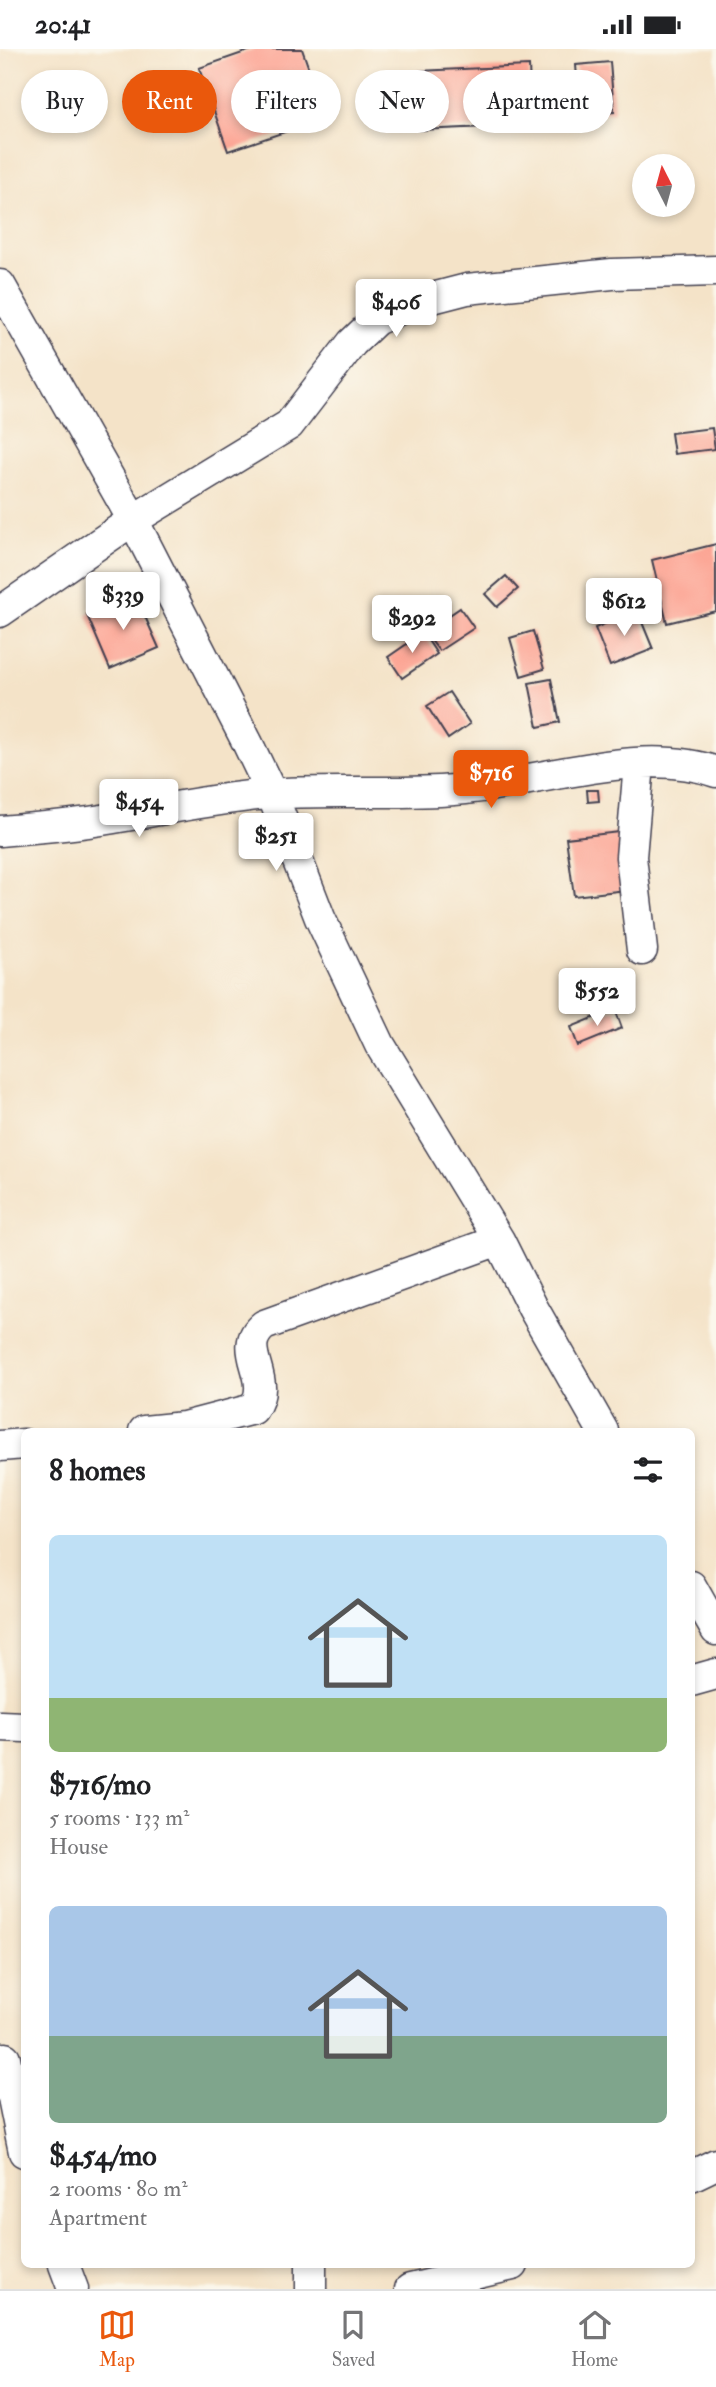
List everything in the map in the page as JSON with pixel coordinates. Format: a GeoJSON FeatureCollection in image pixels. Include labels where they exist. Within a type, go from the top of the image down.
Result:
{"type":"FeatureCollection","features":[{"type":"Feature","properties":{"kind":"street"},"geometry":{"type":"LineString","coordinates":[[0,612],[133,520],[289,425],[352,343],[376,320],[413,303],[467,289],[612,274],[716,271]]}},
{"type":"Feature","properties":{"kind":"street"},"geometry":{"type":"LineString","coordinates":[[0,285],[133,520],[272,794],[320,918],[380,1045],[499,1240],[533,1308],[601,1428]]}},
{"type":"Feature","properties":{"kind":"street"},"geometry":{"type":"LineString","coordinates":[[639,764],[631,857],[642,950]]}},
{"type":"Feature","properties":{"kind":"street"},"geometry":{"type":"LineString","coordinates":[[0,831],[93,822],[212,799],[272,794],[456,790],[555,773],[639,764],[694,764],[716,772]]}},
{"type":"Feature","properties":{"kind":"street"},"geometry":{"type":"LineString","coordinates":[[174,1428],[253,1409],[259,1401],[259,1372],[250,1342],[254,1333],[264,1325],[499,1240]]}},
{"type":"Feature","properties":{"kind":"street"},"geometry":{"type":"LineString","coordinates":[[0,1446],[21,1444]]}},
{"type":"Feature","properties":{"kind":"street"},"geometry":{"type":"LineString","coordinates":[[695,1593],[716,1630]]}},
{"type":"Feature","properties":{"kind":"street"},"geometry":{"type":"LineString","coordinates":[[695,1680],[716,1674]]}},
{"type":"Feature","properties":{"kind":"street"},"geometry":{"type":"LineString","coordinates":[[0,1726],[21,1727]]}},
{"type":"Feature","properties":{"kind":"street"},"geometry":{"type":"LineString","coordinates":[[10,2058],[21,2132]]}},
{"type":"Feature","properties":{"kind":"street"},"geometry":{"type":"LineString","coordinates":[[695,2174],[716,2164]]}},
{"type":"Feature","properties":{"kind":"street"},"geometry":{"type":"LineString","coordinates":[[65,2268],[74,2289]]}},
{"type":"Feature","properties":{"kind":"street"},"geometry":{"type":"LineString","coordinates":[[311,2268],[311,2289]]}},
{"type":"Feature","properties":{"kind":"street"},"geometry":{"type":"LineString","coordinates":[[410,2289],[500,2268]]}},
{"type":"Feature","properties":{"kind":"building"},"geometry":{"type":"Polygon","coordinates":[[[254,49],[302,49],[309,70],[231,70],[231,133],[281,133],[228,151],[217,120],[217,70],[199,68],[254,49]]]}},
{"type":"Feature","properties":{"kind":"building"},"geometry":{"type":"Polygon","coordinates":[[[610,62],[611,70],[576,70],[576,65],[610,62]]]}},
{"type":"Feature","properties":{"kind":"building"},"geometry":{"type":"Polygon","coordinates":[[[529,66],[529,70],[463,70],[463,128],[449,129],[449,70],[440,70],[529,66]]]}},
{"type":"Feature","properties":{"kind":"building"},"geometry":{"type":"Polygon","coordinates":[[[712,428],[715,449],[674,454],[671,433],[712,428]]]}},
{"type":"Feature","properties":{"kind":"building"},"geometry":{"type":"Polygon","coordinates":[[[716,544],[716,611],[667,623],[652,560],[716,544]]]}},
{"type":"Feature","properties":{"kind":"building"},"geometry":{"type":"Polygon","coordinates":[[[506,576],[518,589],[497,607],[485,594],[506,576]]]}},
{"type":"Feature","properties":{"kind":"building"},"geometry":{"type":"Polygon","coordinates":[[[135,594],[159,648],[110,669],[87,615],[135,594]]]}},
{"type":"Feature","properties":{"kind":"building"},"geometry":{"type":"Polygon","coordinates":[[[460,608],[474,628],[439,651],[425,632],[460,608]]]}},
{"type":"Feature","properties":{"kind":"building"},"geometry":{"type":"Polygon","coordinates":[[[637,610],[653,649],[610,666],[595,628],[637,610]]]}},
{"type":"Feature","properties":{"kind":"building"},"geometry":{"type":"Polygon","coordinates":[[[533,631],[544,669],[521,676],[510,638],[533,631]]]}},
{"type":"Feature","properties":{"kind":"building"},"geometry":{"type":"Polygon","coordinates":[[[423,633],[437,654],[402,678],[388,657],[423,633]]]}},
{"type":"Feature","properties":{"kind":"building"},"geometry":{"type":"Polygon","coordinates":[[[551,679],[560,722],[538,727],[529,683],[551,679]]]}},
{"type":"Feature","properties":{"kind":"building"},"geometry":{"type":"Polygon","coordinates":[[[449,692],[470,724],[448,739],[427,706],[449,692]]]}},
{"type":"Feature","properties":{"kind":"building"},"geometry":{"type":"Polygon","coordinates":[[[587,790],[598,790],[599,801],[588,802],[587,790]]]}},
{"type":"Feature","properties":{"kind":"building"},"geometry":{"type":"Polygon","coordinates":[[[619,832],[626,890],[574,896],[566,838],[619,832]]]}},
{"type":"Feature","properties":{"kind":"building"},"geometry":{"type":"Polygon","coordinates":[[[615,1009],[622,1028],[578,1046],[571,1027],[615,1009]]]}}]}
